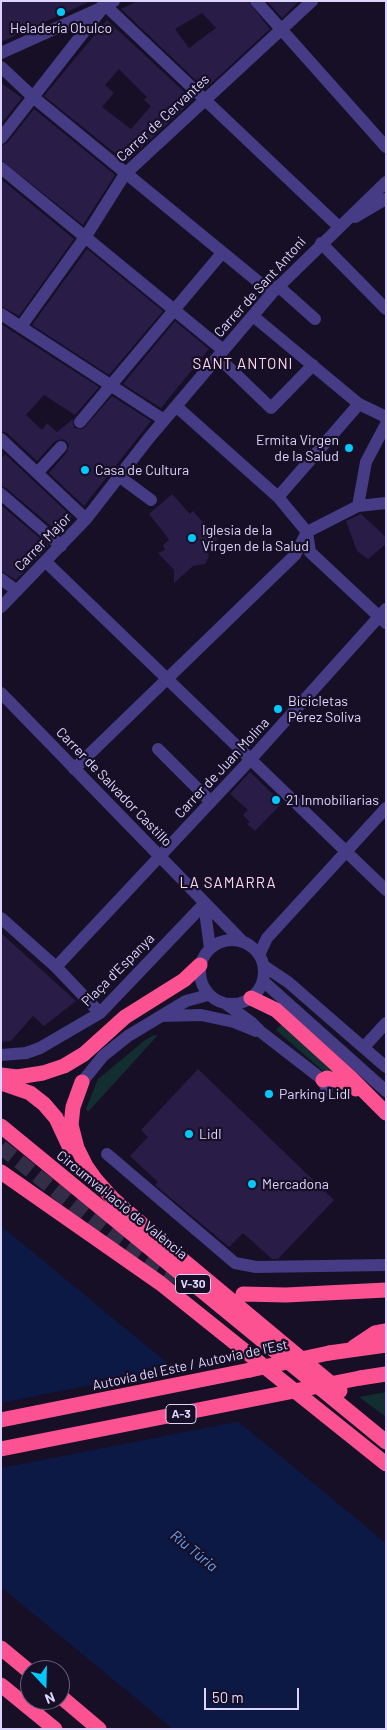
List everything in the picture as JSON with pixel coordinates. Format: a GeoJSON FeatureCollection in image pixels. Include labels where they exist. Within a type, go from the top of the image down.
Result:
{"type":"FeatureCollection","features":[{"type":"Feature","properties":{"kind":"highway"},"geometry":{"type":"LineString","coordinates":[[1,1075],[26,1076],[64,1066],[84,1054],[125,1017],[184,980],[200,965]]}},
{"type":"Feature","properties":{"kind":"highway"},"geometry":{"type":"LineString","coordinates":[[251,998],[276,1010],[351,1078],[386,1113]]}},
{"type":"Feature","properties":{"kind":"highway"},"geometry":{"type":"LineString","coordinates":[[325,1085],[327,1078],[347,1083],[370,1098]]}},
{"type":"Feature","properties":{"kind":"highway"},"geometry":{"type":"LineString","coordinates":[[82,1082],[72,1107],[72,1125],[77,1148],[86,1166],[113,1199],[184,1261],[386,1428]]}},
{"type":"Feature","properties":{"kind":"highway"},"geometry":{"type":"LineString","coordinates":[[1,1084],[30,1094],[44,1104],[56,1118],[72,1156],[84,1175],[104,1195],[113,1199]]}},
{"type":"Feature","properties":{"kind":"highway","name":"Circumval·lació de València"},"geometry":{"type":"LineString","coordinates":[[1,1126],[386,1442]]}},
{"type":"Feature","properties":{"kind":"highway","name":"V-30"},"geometry":{"type":"LineString","coordinates":[[1,1172],[160,1283],[386,1464]]}},
{"type":"Feature","properties":{"kind":"highway"},"geometry":{"type":"LineString","coordinates":[[243,1294],[286,1295],[386,1290]]}},
{"type":"Feature","properties":{"kind":"highway"},"geometry":{"type":"LineString","coordinates":[[350,1349],[375,1333],[386,1331]]}},
{"type":"Feature","properties":{"kind":"highway","name":"Autovía del Este / Autovia de l'Est"},"geometry":{"type":"LineString","coordinates":[[1,1420],[328,1353],[386,1344]]}},
{"type":"Feature","properties":{"kind":"highway","name":"A-3"},"geometry":{"type":"LineString","coordinates":[[1,1449],[386,1374]]}},
{"type":"Feature","properties":{"kind":"highway"},"geometry":{"type":"LineString","coordinates":[[1,1648],[20,1664]]}},
{"type":"Feature","properties":{"kind":"highway"},"geometry":{"type":"LineString","coordinates":[[1,1685],[55,1729]]}},
{"type":"Feature","properties":{"kind":"highway"},"geometry":{"type":"LineString","coordinates":[[70,1704],[99,1729]]}},
{"type":"Feature","properties":{"kind":"street"},"geometry":{"type":"LineString","coordinates":[[256,1],[386,147]]}},
{"type":"Feature","properties":{"kind":"street","name":"Carrer de Cervantes"},"geometry":{"type":"LineString","coordinates":[[22,325],[86,236],[126,174],[312,1]]}},
{"type":"Feature","properties":{"kind":"street"},"geometry":{"type":"LineString","coordinates":[[1,52],[107,3]]}},
{"type":"Feature","properties":{"kind":"street"},"geometry":{"type":"LineString","coordinates":[[1,138],[107,3]]}},
{"type":"Feature","properties":{"kind":"street"},"geometry":{"type":"LineString","coordinates":[[107,3],[204,100],[338,226]]}},
{"type":"Feature","properties":{"kind":"street"},"geometry":{"type":"LineString","coordinates":[[1,67],[33,97],[222,252],[315,319]]}},
{"type":"Feature","properties":{"kind":"street"},"geometry":{"type":"LineString","coordinates":[[1,168],[174,309],[220,353],[271,408],[312,365]]}},
{"type":"Feature","properties":{"kind":"street","name":"Carrer de Sant Antoni"},"geometry":{"type":"LineString","coordinates":[[120,477],[148,438],[177,407],[220,353],[275,290],[338,226],[386,182]]}},
{"type":"Feature","properties":{"kind":"street","name":"Carrer de Sant Antoni"},"geometry":{"type":"LineString","coordinates":[[338,226],[386,199]]}},
{"type":"Feature","properties":{"kind":"street"},"geometry":{"type":"LineString","coordinates":[[321,243],[386,309]]}},
{"type":"Feature","properties":{"kind":"street"},"geometry":{"type":"LineString","coordinates":[[80,422],[222,252]]}},
{"type":"Feature","properties":{"kind":"street"},"geometry":{"type":"LineString","coordinates":[[1,314],[22,325],[164,420]]}},
{"type":"Feature","properties":{"kind":"street"},"geometry":{"type":"LineString","coordinates":[[253,316],[359,404],[386,417]]}},
{"type":"Feature","properties":{"kind":"street"},"geometry":{"type":"LineString","coordinates":[[278,497],[359,404]]}},
{"type":"Feature","properties":{"kind":"street"},"geometry":{"type":"LineString","coordinates":[[177,407],[278,497],[307,532],[310,552],[383,616]]}},
{"type":"Feature","properties":{"kind":"street"},"geometry":{"type":"LineString","coordinates":[[358,506],[366,462],[386,424]]}},
{"type":"Feature","properties":{"kind":"street"},"geometry":{"type":"LineString","coordinates":[[2,442],[38,472],[86,519]]}},
{"type":"Feature","properties":{"kind":"street"},"geometry":{"type":"LineString","coordinates":[[38,472],[61,447]]}},
{"type":"Feature","properties":{"kind":"street"},"geometry":{"type":"LineString","coordinates":[[120,477],[151,500]]}},
{"type":"Feature","properties":{"kind":"street","name":"Carrer Major"},"geometry":{"type":"LineString","coordinates":[[1,607],[86,519],[120,477]]}},
{"type":"Feature","properties":{"kind":"street"},"geometry":{"type":"LineString","coordinates":[[1,494],[61,546]]}},
{"type":"Feature","properties":{"kind":"street"},"geometry":{"type":"LineString","coordinates":[[74,769],[295,555],[307,532],[358,506],[386,503]]}},
{"type":"Feature","properties":{"kind":"street"},"geometry":{"type":"LineString","coordinates":[[46,562],[386,890]]}},
{"type":"Feature","properties":{"kind":"street"},"geometry":{"type":"LineString","coordinates":[[1,579],[17,591]]}},
{"type":"Feature","properties":{"kind":"street","name":"Carrer de Juan Molina"},"geometry":{"type":"LineString","coordinates":[[56,966],[383,616]]}},
{"type":"Feature","properties":{"kind":"street","name":"Carrer de Salvador Castillo"},"geometry":{"type":"LineString","coordinates":[[1,693],[160,856],[204,904],[245,943]]}},
{"type":"Feature","properties":{"kind":"street"},"geometry":{"type":"LineString","coordinates":[[158,749],[211,802]]}},
{"type":"Feature","properties":{"kind":"street"},"geometry":{"type":"LineString","coordinates":[[226,1004],[235,1005],[251,998],[263,981],[262,961],[267,938],[386,808]]}},
{"type":"Feature","properties":{"kind":"street"},"geometry":{"type":"LineString","coordinates":[[204,904],[210,948]]}},
{"type":"Feature","properties":{"kind":"street","name":"Plaça d'Espanya"},"geometry":{"type":"LineString","coordinates":[[1,1056],[16,1054],[50,1044],[100,1013],[204,904]]}},
{"type":"Feature","properties":{"kind":"street"},"geometry":{"type":"LineString","coordinates":[[1,918],[56,966],[100,1013]]}},
{"type":"Feature","properties":{"kind":"street"},"geometry":{"type":"LineString","coordinates":[[267,938],[245,943],[226,940],[210,948],[200,965],[199,976],[208,995],[226,1004],[251,1022],[325,1085]]}},
{"type":"Feature","properties":{"kind":"street"},"geometry":{"type":"LineString","coordinates":[[245,943],[262,961],[386,1066]]}},
{"type":"Feature","properties":{"kind":"street"},"geometry":{"type":"LineString","coordinates":[[263,981],[386,1091]]}},
{"type":"Feature","properties":{"kind":"street"},"geometry":{"type":"LineString","coordinates":[[82,1082],[103,1056],[158,1016],[186,1001],[208,995]]}},
{"type":"Feature","properties":{"kind":"street"},"geometry":{"type":"LineString","coordinates":[[158,1016],[201,1015],[234,1022],[261,1032]]}},
{"type":"Feature","properties":{"kind":"street"},"geometry":{"type":"LineString","coordinates":[[364,1046],[386,1023]]}},
{"type":"Feature","properties":{"kind":"street"},"geometry":{"type":"LineString","coordinates":[[107,1154],[235,1263],[256,1268],[386,1265]]}},
{"type":"Feature","properties":{"kind":"green space"},"geometry":{"type":"Polygon","coordinates":[[[283,1023],[341,1075],[323,1071],[276,1030],[283,1023]]]}},
{"type":"Feature","properties":{"kind":"green space"},"geometry":{"type":"Polygon","coordinates":[[[158,1035],[88,1112],[86,1109],[98,1079],[144,1041],[158,1035]]]}},
{"type":"Feature","properties":{"kind":"green space"},"geometry":{"type":"Polygon","coordinates":[[[386,1392],[386,1417],[359,1397],[386,1392]]]}},
{"type":"Feature","properties":{"kind":"water","name":"Riu Túria"},"geometry":{"type":"Polygon","coordinates":[[[1,1226],[386,1543],[386,1729],[173,1729],[1,1587],[1,1226]]]}},
{"type":"Feature","properties":{"kind":"pier"},"geometry":{"type":"Polygon","coordinates":[[[177,1368],[241,1421],[1,1468],[1,1403],[177,1368]]]}},
{"type":"Feature","properties":{"kind":"building"},"geometry":{"type":"Polygon","coordinates":[[[1,1],[91,1],[1,42],[1,1]]]}},
{"type":"Feature","properties":{"kind":"building"},"geometry":{"type":"Polygon","coordinates":[[[138,1],[248,1],[270,29],[205,89],[121,9],[138,1]],[[202,13],[175,29],[189,48],[216,28],[202,13]]]}},
{"type":"Feature","properties":{"kind":"building"},"geometry":{"type":"Polygon","coordinates":[[[267,1],[299,1],[282,18],[267,1]]]}},
{"type":"Feature","properties":{"kind":"building"},"geometry":{"type":"Polygon","coordinates":[[[107,20],[193,100],[126,162],[44,96],[107,20]],[[119,69],[105,85],[114,93],[102,107],[131,129],[151,106],[144,100],[147,97],[119,69]]]}},
{"type":"Feature","properties":{"kind":"building"},"geometry":{"type":"Polygon","coordinates":[[[1,83],[22,98],[1,124],[1,83]]]}},
{"type":"Feature","properties":{"kind":"building"},"geometry":{"type":"Polygon","coordinates":[[[34,109],[115,175],[83,225],[1,160],[1,146],[7,143],[34,109]]]}},
{"type":"Feature","properties":{"kind":"building"},"geometry":{"type":"Polygon","coordinates":[[[1,179],[74,239],[19,316],[1,306],[1,179]]]}},
{"type":"Feature","properties":{"kind":"building"},"geometry":{"type":"Polygon","coordinates":[[[87,249],[163,311],[109,375],[32,325],[87,249]]]}},
{"type":"Feature","properties":{"kind":"building"},"geometry":{"type":"Polygon","coordinates":[[[175,321],[209,349],[161,408],[123,384],[175,321]]]}},
{"type":"Feature","properties":{"kind":"building"},"geometry":{"type":"Polygon","coordinates":[[[1,324],[99,387],[75,415],[44,395],[26,415],[42,430],[47,423],[57,432],[73,419],[74,428],[83,429],[112,396],[151,421],[84,506],[49,473],[67,452],[69,445],[66,441],[62,439],[55,441],[37,461],[7,433],[1,431],[1,324]]]}},
{"type":"Feature","properties":{"kind":"building"},"geometry":{"type":"Polygon","coordinates":[[[5,454],[72,517],[59,533],[6,488],[1,486],[1,459],[5,454]]]}},
{"type":"Feature","properties":{"kind":"building","name":"Iglesia de la Virgen de la Salud"},"geometry":{"type":"Polygon","coordinates":[[[172,494],[190,514],[193,511],[218,539],[208,550],[209,556],[205,564],[193,566],[174,583],[174,570],[158,553],[165,550],[163,545],[169,540],[149,514],[172,494]]]}},
{"type":"Feature","properties":{"kind":"building"},"geometry":{"type":"Polygon","coordinates":[[[1,505],[49,546],[16,580],[1,571],[1,505]]]}},
{"type":"Feature","properties":{"kind":"building"},"geometry":{"type":"Polygon","coordinates":[[[361,514],[386,537],[386,544],[368,559],[357,551],[346,521],[361,514]]]}},
{"type":"Feature","properties":{"kind":"building"},"geometry":{"type":"Polygon","coordinates":[[[250,772],[282,803],[255,831],[247,824],[250,822],[243,815],[248,810],[230,794],[250,772]]]}},
{"type":"Feature","properties":{"kind":"building"},"geometry":{"type":"Polygon","coordinates":[[[1,933],[76,1001],[44,1026],[33,1016],[11,1041],[1,1042],[1,933]]]}},
{"type":"Feature","properties":{"kind":"building","name":"Mercadona"},"geometry":{"type":"Polygon","coordinates":[[[198,1069],[334,1200],[278,1259],[272,1259],[243,1233],[229,1247],[155,1185],[158,1182],[130,1156],[148,1137],[141,1130],[198,1069]]]}},
{"type":"Feature","properties":{"kind":"tunnel"},"geometry":{"type":"LineString","coordinates":[[1,1147],[116,1239],[164,1271],[186,1280]]}},
{"type":"Feature","properties":{"kind":"place","name":"Heladería Obulco"},"geometry":{"type":"Point","coordinates":[61,12]}},
{"type":"Feature","properties":{"kind":"place","name":"Ermita Virgen de la Salud"},"geometry":{"type":"Point","coordinates":[349,448]}},
{"type":"Feature","properties":{"kind":"place","name":"Casa de Cultura"},"geometry":{"type":"Point","coordinates":[85,470]}},
{"type":"Feature","properties":{"kind":"place","name":"Iglesia de la Virgen de la Salud"},"geometry":{"type":"Point","coordinates":[192,538]}},
{"type":"Feature","properties":{"kind":"place","name":"Bicicletas Pérez Soliva"},"geometry":{"type":"Point","coordinates":[278,709]}},
{"type":"Feature","properties":{"kind":"place","name":"21 Inmobiliarias"},"geometry":{"type":"Point","coordinates":[276,800]}},
{"type":"Feature","properties":{"kind":"place","name":"Parking Lidl"},"geometry":{"type":"Point","coordinates":[269,1094]}},
{"type":"Feature","properties":{"kind":"place","name":"Lidl"},"geometry":{"type":"Point","coordinates":[189,1134]}},
{"type":"Feature","properties":{"kind":"place","name":"Mercadona"},"geometry":{"type":"Point","coordinates":[252,1184]}},
{"type":"Feature","properties":{"kind":"district","name":"SANT ANTONI"},"geometry":{"type":"Point","coordinates":[243,364]}},
{"type":"Feature","properties":{"kind":"district","name":"LA SAMARRA"},"geometry":{"type":"Point","coordinates":[228,883]}}]}
